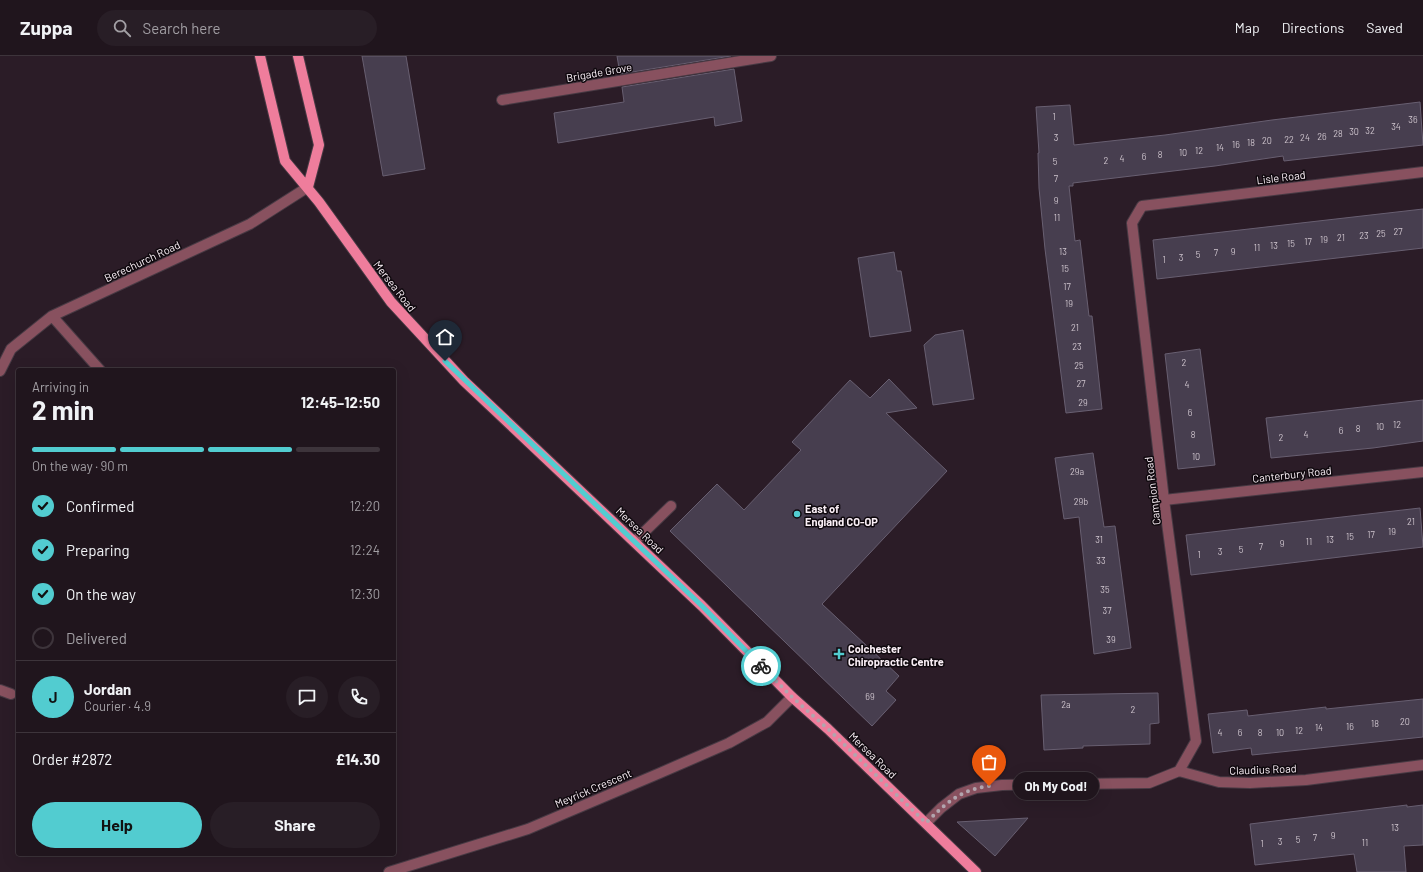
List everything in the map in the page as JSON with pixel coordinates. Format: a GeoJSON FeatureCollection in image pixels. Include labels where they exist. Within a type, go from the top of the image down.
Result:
{"type":"FeatureCollection","features":[{"type":"Feature","properties":{"kind":"main road","name":"Mersea Road"},"geometry":{"type":"LineString","coordinates":[[260,56],[285,161],[308,187],[391,302],[426,342],[464,381],[635,541],[792,697],[828,729],[976,872]]}},
{"type":"Feature","properties":{"kind":"main road"},"geometry":{"type":"LineString","coordinates":[[298,56],[319,145],[308,187]]}},
{"type":"Feature","properties":{"kind":"street","name":"Brigade Grove"},"geometry":{"type":"LineString","coordinates":[[502,100],[742,58],[771,56]]}},
{"type":"Feature","properties":{"kind":"street","name":"Lisle Road"},"geometry":{"type":"LineString","coordinates":[[1142,206],[1423,172]]}},
{"type":"Feature","properties":{"kind":"street","name":"Berechurch Road"},"geometry":{"type":"LineString","coordinates":[[0,371],[11,349],[52,316],[250,224],[308,187]]}},
{"type":"Feature","properties":{"kind":"street","name":"Campion Road"},"geometry":{"type":"LineString","coordinates":[[1142,206],[1132,223],[1164,500],[1196,741],[1180,771]]}},
{"type":"Feature","properties":{"kind":"street"},"geometry":{"type":"LineString","coordinates":[[52,316],[98,368]]}},
{"type":"Feature","properties":{"kind":"street","name":"Canterbury Road"},"geometry":{"type":"LineString","coordinates":[[1164,500],[1423,472]]}},
{"type":"Feature","properties":{"kind":"street"},"geometry":{"type":"LineString","coordinates":[[635,541],[671,506]]}},
{"type":"Feature","properties":{"kind":"street"},"geometry":{"type":"LineString","coordinates":[[0,690],[11,694]]}},
{"type":"Feature","properties":{"kind":"street","name":"Meyrick Crescent"},"geometry":{"type":"LineString","coordinates":[[389,872],[528,829],[660,773],[729,743],[767,722],[792,697]]}},
{"type":"Feature","properties":{"kind":"street","name":"Claudius Road"},"geometry":{"type":"LineString","coordinates":[[1180,771],[1219,782],[1250,783],[1306,780],[1423,765]]}},
{"type":"Feature","properties":{"kind":"street"},"geometry":{"type":"LineString","coordinates":[[926,823],[941,808],[959,794],[976,788],[1002,785],[1149,783],[1180,771]]}},
{"type":"Feature","properties":{"kind":"building"},"geometry":{"type":"Polygon","coordinates":[[[362,56],[406,56],[425,169],[383,176],[362,56]]]}},
{"type":"Feature","properties":{"kind":"building"},"geometry":{"type":"Polygon","coordinates":[[[617,56],[731,56],[620,74],[617,56]]]}},
{"type":"Feature","properties":{"kind":"building"},"geometry":{"type":"Polygon","coordinates":[[[734,69],[742,121],[715,126],[714,117],[558,143],[554,113],[624,102],[622,87],[734,69]]]}},
{"type":"Feature","properties":{"kind":"building"},"geometry":{"type":"Polygon","coordinates":[[[1420,102],[1423,145],[1284,161],[1283,156],[1215,166],[1073,183],[1073,186],[1069,186],[1075,241],[1080,240],[1089,316],[1092,316],[1102,409],[1066,413],[1045,249],[1039,188],[1039,153],[1036,107],[1070,105],[1074,145],[1165,135],[1420,102]]]}},
{"type":"Feature","properties":{"kind":"building"},"geometry":{"type":"Polygon","coordinates":[[[1423,209],[1423,248],[1157,279],[1153,240],[1423,209]]]}},
{"type":"Feature","properties":{"kind":"building"},"geometry":{"type":"Polygon","coordinates":[[[894,252],[897,271],[901,271],[911,331],[870,337],[858,258],[894,252]]]}},
{"type":"Feature","properties":{"kind":"building"},"geometry":{"type":"Polygon","coordinates":[[[963,330],[974,399],[933,405],[924,345],[935,335],[963,330]]]}},
{"type":"Feature","properties":{"kind":"building"},"geometry":{"type":"Polygon","coordinates":[[[1200,349],[1215,465],[1178,469],[1165,354],[1200,349]]]}},
{"type":"Feature","properties":{"kind":"building","name":"East of England CO-OP"},"geometry":{"type":"Polygon","coordinates":[[[889,379],[917,408],[886,413],[947,471],[822,604],[899,676],[886,691],[896,700],[872,726],[670,531],[717,484],[744,510],[801,450],[792,442],[850,380],[870,398],[889,379]]]}},
{"type":"Feature","properties":{"kind":"building"},"geometry":{"type":"Polygon","coordinates":[[[1423,400],[1423,441],[1373,448],[1271,458],[1266,418],[1423,400]]]}},
{"type":"Feature","properties":{"kind":"building"},"geometry":{"type":"Polygon","coordinates":[[[1093,453],[1104,527],[1115,526],[1131,648],[1094,654],[1079,517],[1064,519],[1055,458],[1093,453]]]}},
{"type":"Feature","properties":{"kind":"building"},"geometry":{"type":"Polygon","coordinates":[[[1420,508],[1423,547],[1191,575],[1186,535],[1420,508]]]}},
{"type":"Feature","properties":{"kind":"building"},"geometry":{"type":"Polygon","coordinates":[[[1158,693],[1159,723],[1150,724],[1150,744],[1083,746],[1083,748],[1044,750],[1041,695],[1158,693]]]}},
{"type":"Feature","properties":{"kind":"building"},"geometry":{"type":"Polygon","coordinates":[[[1423,699],[1423,737],[1252,755],[1251,748],[1213,753],[1208,714],[1247,710],[1248,716],[1326,707],[1326,709],[1423,699]]]}},
{"type":"Feature","properties":{"kind":"building"},"geometry":{"type":"Polygon","coordinates":[[[1407,805],[1407,807],[1423,805],[1423,845],[1404,846],[1406,872],[1357,872],[1354,854],[1255,865],[1250,824],[1407,805]]]}},
{"type":"Feature","properties":{"kind":"building"},"geometry":{"type":"Polygon","coordinates":[[[1028,818],[995,856],[957,822],[1028,818]]]}},
{"type":"Feature","properties":{"kind":"way so far"},"geometry":{"type":"LineString","coordinates":[[761,666],[926,823],[941,808],[959,794],[976,788],[989,786]]}},
{"type":"Feature","properties":{"kind":"place","name":"East of England CO-OP"},"geometry":{"type":"Point","coordinates":[797,514]}},
{"type":"Feature","properties":{"kind":"place","name":"Colchester Chiropractic Centre"},"geometry":{"type":"Point","coordinates":[839,654]}},
{"type":"Feature","properties":{"kind":"place","name":"Oh My Cod!"},"geometry":{"type":"Point","coordinates":[989,786]}},
{"type":"Feature","properties":{"kind":"route"},"geometry":{"type":"LineString","coordinates":[[445,361],[464,381],[537,448],[702,606],[761,666]]}}]}
